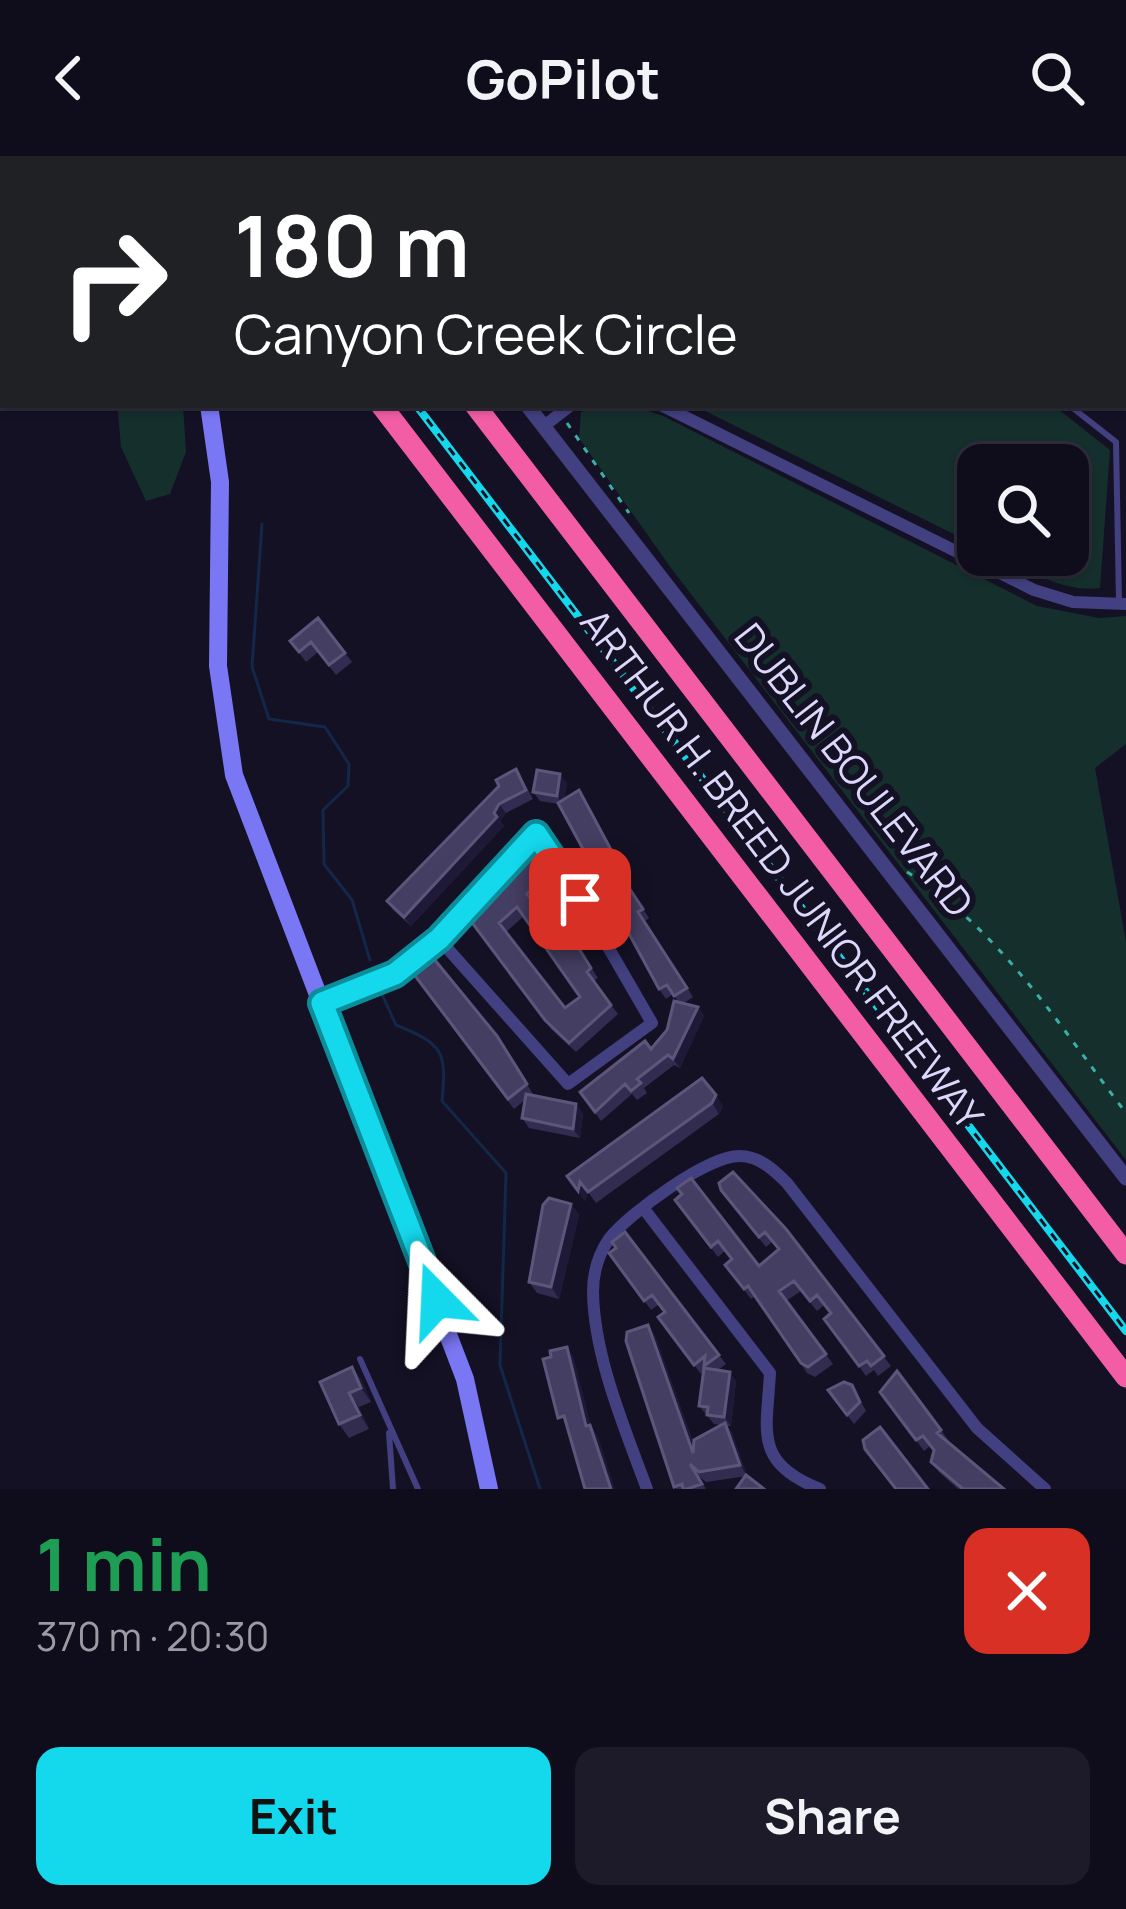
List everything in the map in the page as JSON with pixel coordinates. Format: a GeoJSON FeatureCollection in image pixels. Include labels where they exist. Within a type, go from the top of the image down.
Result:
{"type":"FeatureCollection","features":[{"type":"Feature","properties":{"kind":"highway","name":"ARTHUR H. BREED JUNIOR FREEWAY"},"geometry":{"type":"LineString","coordinates":[[383,408],[1126,1377]]}},
{"type":"Feature","properties":{"kind":"highway","name":"ARTHUR H. BREED JUNIOR FREEWAY"},"geometry":{"type":"LineString","coordinates":[[477,408],[1126,1254]]}},
{"type":"Feature","properties":{"kind":"main road"},"geometry":{"type":"LineString","coordinates":[[209,408],[220,482],[217,638],[223,721],[254,832],[465,1379],[489,1489]]}},
{"type":"Feature","properties":{"kind":"street","name":"DUBLIN BOULEVARD"},"geometry":{"type":"LineString","coordinates":[[529,408],[1126,1178]]}},
{"type":"Feature","properties":{"kind":"street"},"geometry":{"type":"LineString","coordinates":[[544,426],[568,408]]}},
{"type":"Feature","properties":{"kind":"street"},"geometry":{"type":"LineString","coordinates":[[667,408],[1034,590],[1073,602],[1123,604]]}},
{"type":"Feature","properties":{"kind":"street"},"geometry":{"type":"LineString","coordinates":[[322,1003],[395,974],[439,939],[536,834],[560,864],[652,1024],[568,1084],[439,939]]}},
{"type":"Feature","properties":{"kind":"street"},"geometry":{"type":"LineString","coordinates":[[647,1489],[626,1432],[593,1289],[597,1258],[612,1235],[715,1158],[744,1155],[769,1166],[868,1283],[977,1428],[1045,1489]]}},
{"type":"Feature","properties":{"kind":"street"},"geometry":{"type":"LineString","coordinates":[[644,1209],[770,1373],[763,1428],[776,1460],[801,1481],[820,1489]]}},
{"type":"Feature","properties":{"kind":"lane"},"geometry":{"type":"LineString","coordinates":[[1073,408],[1116,442],[1123,604]]}},
{"type":"Feature","properties":{"kind":"lane"},"geometry":{"type":"LineString","coordinates":[[360,1360],[418,1489]]}},
{"type":"Feature","properties":{"kind":"lane"},"geometry":{"type":"LineString","coordinates":[[389,1423],[393,1489]]}},
{"type":"Feature","properties":{"kind":"path"},"geometry":{"type":"LineString","coordinates":[[903,869],[930,885],[1018,971],[1126,1113]]}},
{"type":"Feature","properties":{"kind":"green space"},"geometry":{"type":"Polygon","coordinates":[[[115,408],[183,408],[186,452],[170,494],[146,501],[121,447],[115,408]]]}},
{"type":"Feature","properties":{"kind":"green space"},"geometry":{"type":"Polygon","coordinates":[[[639,408],[957,565],[957,576],[978,576],[1037,606],[1099,618],[1126,616],[1126,744],[1095,768],[1126,942],[1126,1160],[671,568],[579,438],[581,412],[639,408]]]}},
{"type":"Feature","properties":{"kind":"green space"},"geometry":{"type":"Polygon","coordinates":[[[699,408],[1057,408],[1110,450],[1100,588],[1060,584],[1040,576],[1089,576],[1089,444],[957,444],[957,536],[699,408]]]}},
{"type":"Feature","properties":{"kind":"building"},"geometry":{"type":"Polygon","coordinates":[[[318,618],[345,653],[329,665],[311,642],[299,652],[290,641],[318,618]]]}},
{"type":"Feature","properties":{"kind":"building"},"geometry":{"type":"Polygon","coordinates":[[[516,769],[526,790],[499,804],[497,817],[404,917],[387,901],[499,786],[496,780],[516,769]]]}},
{"type":"Feature","properties":{"kind":"building"},"geometry":{"type":"Polygon","coordinates":[[[537,770],[560,774],[557,796],[533,792],[537,770]]]}},
{"type":"Feature","properties":{"kind":"building"},"geometry":{"type":"Polygon","coordinates":[[[579,790],[616,859],[612,862],[643,909],[638,912],[687,988],[674,996],[667,985],[659,989],[558,803],[579,790]]]}},
{"type":"Feature","properties":{"kind":"building"},"geometry":{"type":"Polygon","coordinates":[[[531,858],[547,876],[527,894],[539,909],[550,906],[562,921],[591,968],[587,972],[611,1005],[569,1043],[545,1020],[467,916],[531,858]],[[517,907],[499,923],[565,1008],[580,997],[517,907]]]}},
{"type":"Feature","properties":{"kind":"building"},"geometry":{"type":"Polygon","coordinates":[[[430,954],[497,1036],[527,1084],[508,1099],[410,969],[430,954]]]}},
{"type":"Feature","properties":{"kind":"building"},"geometry":{"type":"Polygon","coordinates":[[[674,1001],[698,1007],[673,1059],[668,1055],[637,1079],[641,1083],[631,1091],[625,1084],[595,1112],[580,1092],[645,1041],[651,1049],[667,1030],[674,1001]]]}},
{"type":"Feature","properties":{"kind":"building"},"geometry":{"type":"Polygon","coordinates":[[[702,1078],[716,1095],[712,1103],[588,1192],[580,1182],[578,1191],[567,1176],[702,1078]]]}},
{"type":"Feature","properties":{"kind":"building"},"geometry":{"type":"Polygon","coordinates":[[[526,1094],[576,1104],[573,1129],[522,1118],[526,1094]]]}},
{"type":"Feature","properties":{"kind":"building"},"geometry":{"type":"Polygon","coordinates":[[[733,1172],[786,1229],[884,1356],[871,1366],[867,1361],[859,1366],[824,1319],[831,1313],[817,1295],[810,1301],[794,1281],[779,1291],[826,1354],[808,1367],[801,1363],[748,1286],[744,1289],[725,1265],[732,1259],[718,1241],[711,1247],[675,1200],[682,1194],[677,1188],[691,1178],[759,1266],[779,1249],[765,1232],[759,1237],[721,1190],[719,1183],[733,1172]]]}},
{"type":"Feature","properties":{"kind":"building"},"geometry":{"type":"Polygon","coordinates":[[[549,1198],[571,1204],[551,1287],[529,1282],[543,1205],[549,1198]]]}},
{"type":"Feature","properties":{"kind":"building"},"geometry":{"type":"Polygon","coordinates":[[[625,1232],[719,1355],[704,1366],[705,1356],[694,1365],[658,1317],[665,1312],[652,1295],[644,1301],[609,1253],[616,1248],[612,1242],[625,1232]]]}},
{"type":"Feature","properties":{"kind":"building"},"geometry":{"type":"Polygon","coordinates":[[[648,1325],[693,1453],[694,1440],[725,1423],[740,1465],[699,1472],[690,1464],[702,1484],[687,1489],[682,1484],[674,1487],[626,1341],[627,1332],[648,1325]]]}},
{"type":"Feature","properties":{"kind":"building"},"geometry":{"type":"Polygon","coordinates":[[[567,1347],[586,1426],[590,1425],[611,1489],[585,1489],[564,1416],[558,1418],[543,1359],[551,1357],[550,1351],[567,1347]]]}},
{"type":"Feature","properties":{"kind":"building"},"geometry":{"type":"Polygon","coordinates":[[[352,1367],[361,1388],[349,1393],[360,1415],[339,1424],[320,1382],[352,1367]]]}},
{"type":"Feature","properties":{"kind":"building"},"geometry":{"type":"Polygon","coordinates":[[[704,1368],[730,1372],[724,1417],[707,1415],[708,1407],[699,1406],[704,1368]]]}},
{"type":"Feature","properties":{"kind":"building"},"geometry":{"type":"Polygon","coordinates":[[[897,1371],[941,1430],[937,1433],[1004,1489],[963,1489],[931,1462],[934,1450],[923,1436],[916,1440],[880,1392],[897,1371]]]}},
{"type":"Feature","properties":{"kind":"building"},"geometry":{"type":"Polygon","coordinates":[[[844,1382],[852,1385],[860,1402],[847,1415],[828,1390],[844,1382]]]}},
{"type":"Feature","properties":{"kind":"building"},"geometry":{"type":"Polygon","coordinates":[[[880,1427],[928,1489],[896,1489],[865,1449],[863,1440],[880,1427]]]}},
{"type":"Feature","properties":{"kind":"building"},"geometry":{"type":"Polygon","coordinates":[[[746,1475],[764,1489],[736,1489],[746,1475]]]}},
{"type":"Feature","properties":{"kind":"waterway"},"geometry":{"type":"LineString","coordinates":[[262,524],[252,667],[269,719],[325,727],[349,764],[348,786],[323,810],[324,864],[352,900],[370,960]]}},
{"type":"Feature","properties":{"kind":"waterway"},"geometry":{"type":"LineString","coordinates":[[381,992],[396,1025],[424,1038],[438,1051],[444,1071],[442,1101],[506,1173],[500,1365],[540,1489]]}},
{"type":"Feature","properties":{"kind":"railway"},"geometry":{"type":"LineString","coordinates":[[418,408],[1126,1331]]}},
{"type":"Feature","properties":{"kind":"route"},"geometry":{"type":"LineString","coordinates":[[437,1300],[322,1003],[395,974],[439,939],[536,834],[580,899]]}}]}
